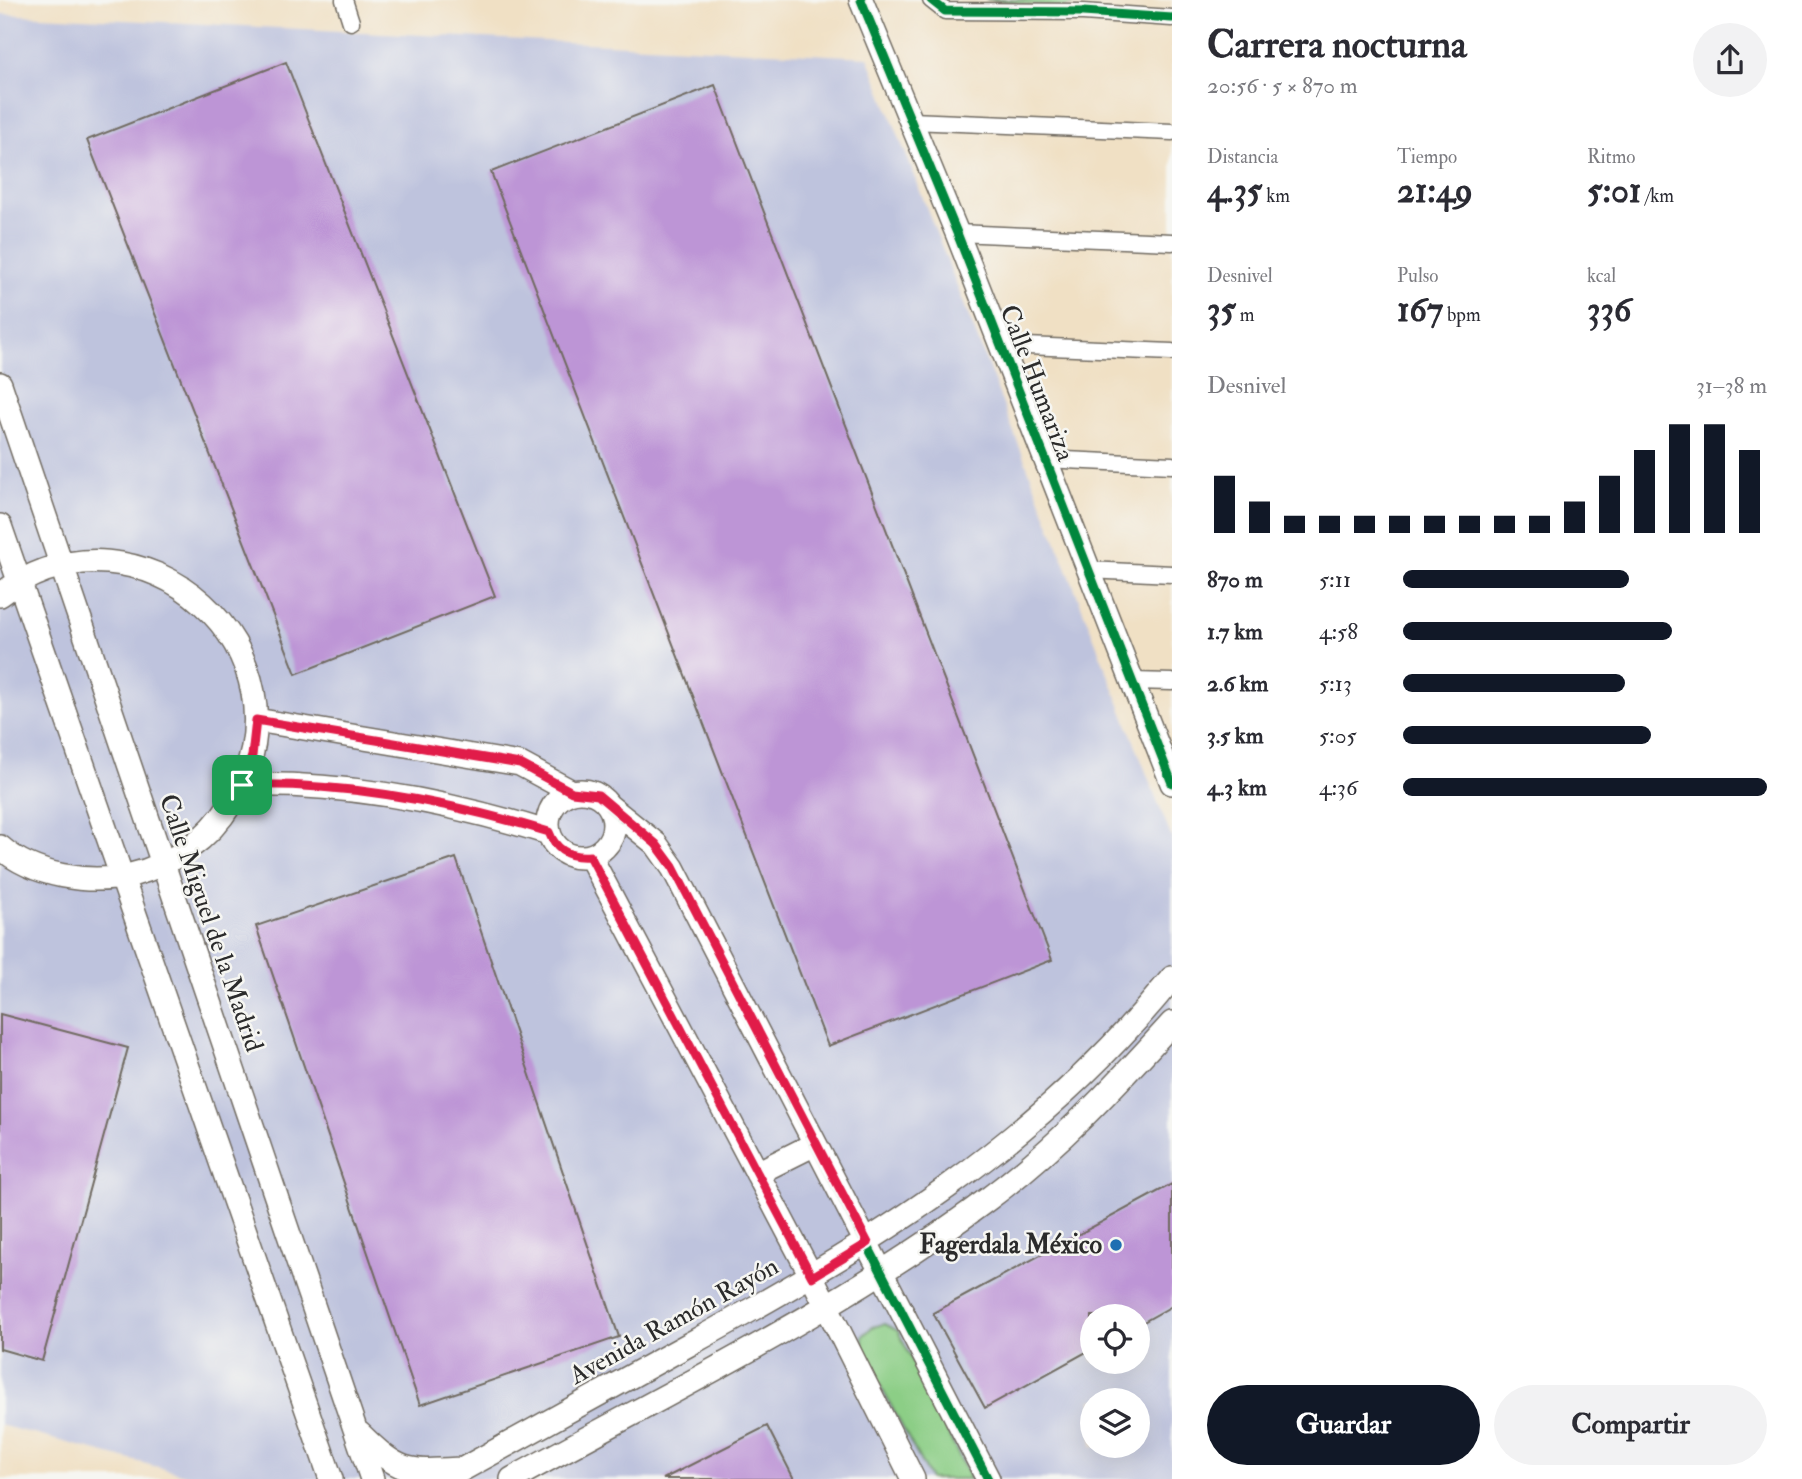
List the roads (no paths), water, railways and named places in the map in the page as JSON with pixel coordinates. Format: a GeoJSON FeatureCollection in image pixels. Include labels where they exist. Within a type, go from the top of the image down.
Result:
{"type":"FeatureCollection","features":[{"type":"Feature","properties":{"kind":"main road","name":"Calle Humariza"},"geometry":{"type":"LineString","coordinates":[[861,0],[957,233],[1172,783]]}},
{"type":"Feature","properties":{"kind":"main road","name":"Calle Miguel de la Madrid"},"geometry":{"type":"LineString","coordinates":[[0,384],[372,1479]]}},
{"type":"Feature","properties":{"kind":"main road"},"geometry":{"type":"LineString","coordinates":[[0,526],[9,588],[123,877],[327,1474]]}},
{"type":"Feature","properties":{"kind":"main road"},"geometry":{"type":"LineString","coordinates":[[0,847],[43,871],[83,879],[123,877],[162,865],[195,845],[222,818],[242,785],[252,756],[256,720],[250,676],[230,632],[198,597],[156,572],[108,561],[60,565],[9,588]]}},
{"type":"Feature","properties":{"kind":"main road"},"geometry":{"type":"LineString","coordinates":[[256,720],[520,764],[572,792],[598,795],[667,856],[988,1479]]}},
{"type":"Feature","properties":{"kind":"main road"},"geometry":{"type":"LineString","coordinates":[[242,785],[330,786],[474,811],[549,832]]}},
{"type":"Feature","properties":{"kind":"main road"},"geometry":{"type":"LineString","coordinates":[[572,792],[552,807],[549,832],[557,848],[564,852],[590,856],[610,840],[614,824],[610,807]]}},
{"type":"Feature","properties":{"kind":"main road"},"geometry":{"type":"LineString","coordinates":[[590,856],[812,1277],[913,1479]]}},
{"type":"Feature","properties":{"kind":"main road","name":"Avenida Ramón Rayón"},"geometry":{"type":"LineString","coordinates":[[454,1474],[812,1277],[868,1243],[983,1164],[1045,1113],[1145,1011],[1172,978]]}},
{"type":"Feature","properties":{"kind":"main road"},"geometry":{"type":"LineString","coordinates":[[512,1479],[883,1272],[989,1198],[1051,1147],[1113,1088],[1172,1023]]}},
{"type":"Feature","properties":{"kind":"main road"},"geometry":{"type":"LineString","coordinates":[[757,1173],[815,1144]]}},
{"type":"Feature","properties":{"kind":"main road"},"geometry":{"type":"LineString","coordinates":[[355,1430],[399,1468],[454,1474]]}},
{"type":"Feature","properties":{"kind":"street"},"geometry":{"type":"LineString","coordinates":[[344,0],[351,22]]}},
{"type":"Feature","properties":{"kind":"street"},"geometry":{"type":"LineString","coordinates":[[931,0],[945,11],[1084,6],[1169,18],[1170,0]]}},
{"type":"Feature","properties":{"kind":"street"},"geometry":{"type":"LineString","coordinates":[[911,121],[1172,132]]}},
{"type":"Feature","properties":{"kind":"street"},"geometry":{"type":"LineString","coordinates":[[957,233],[1172,242]]}},
{"type":"Feature","properties":{"kind":"street"},"geometry":{"type":"LineString","coordinates":[[999,345],[1172,352]]}},
{"type":"Feature","properties":{"kind":"street"},"geometry":{"type":"LineString","coordinates":[[1044,459],[1172,464]]}},
{"type":"Feature","properties":{"kind":"street"},"geometry":{"type":"LineString","coordinates":[[1088,570],[1172,574]]}},
{"type":"Feature","properties":{"kind":"street"},"geometry":{"type":"LineString","coordinates":[[1132,681],[1172,682]]}},
{"type":"Feature","properties":{"kind":"place","name":"Fagerdala México"},"geometry":{"type":"Point","coordinates":[1116,1245]}}]}
